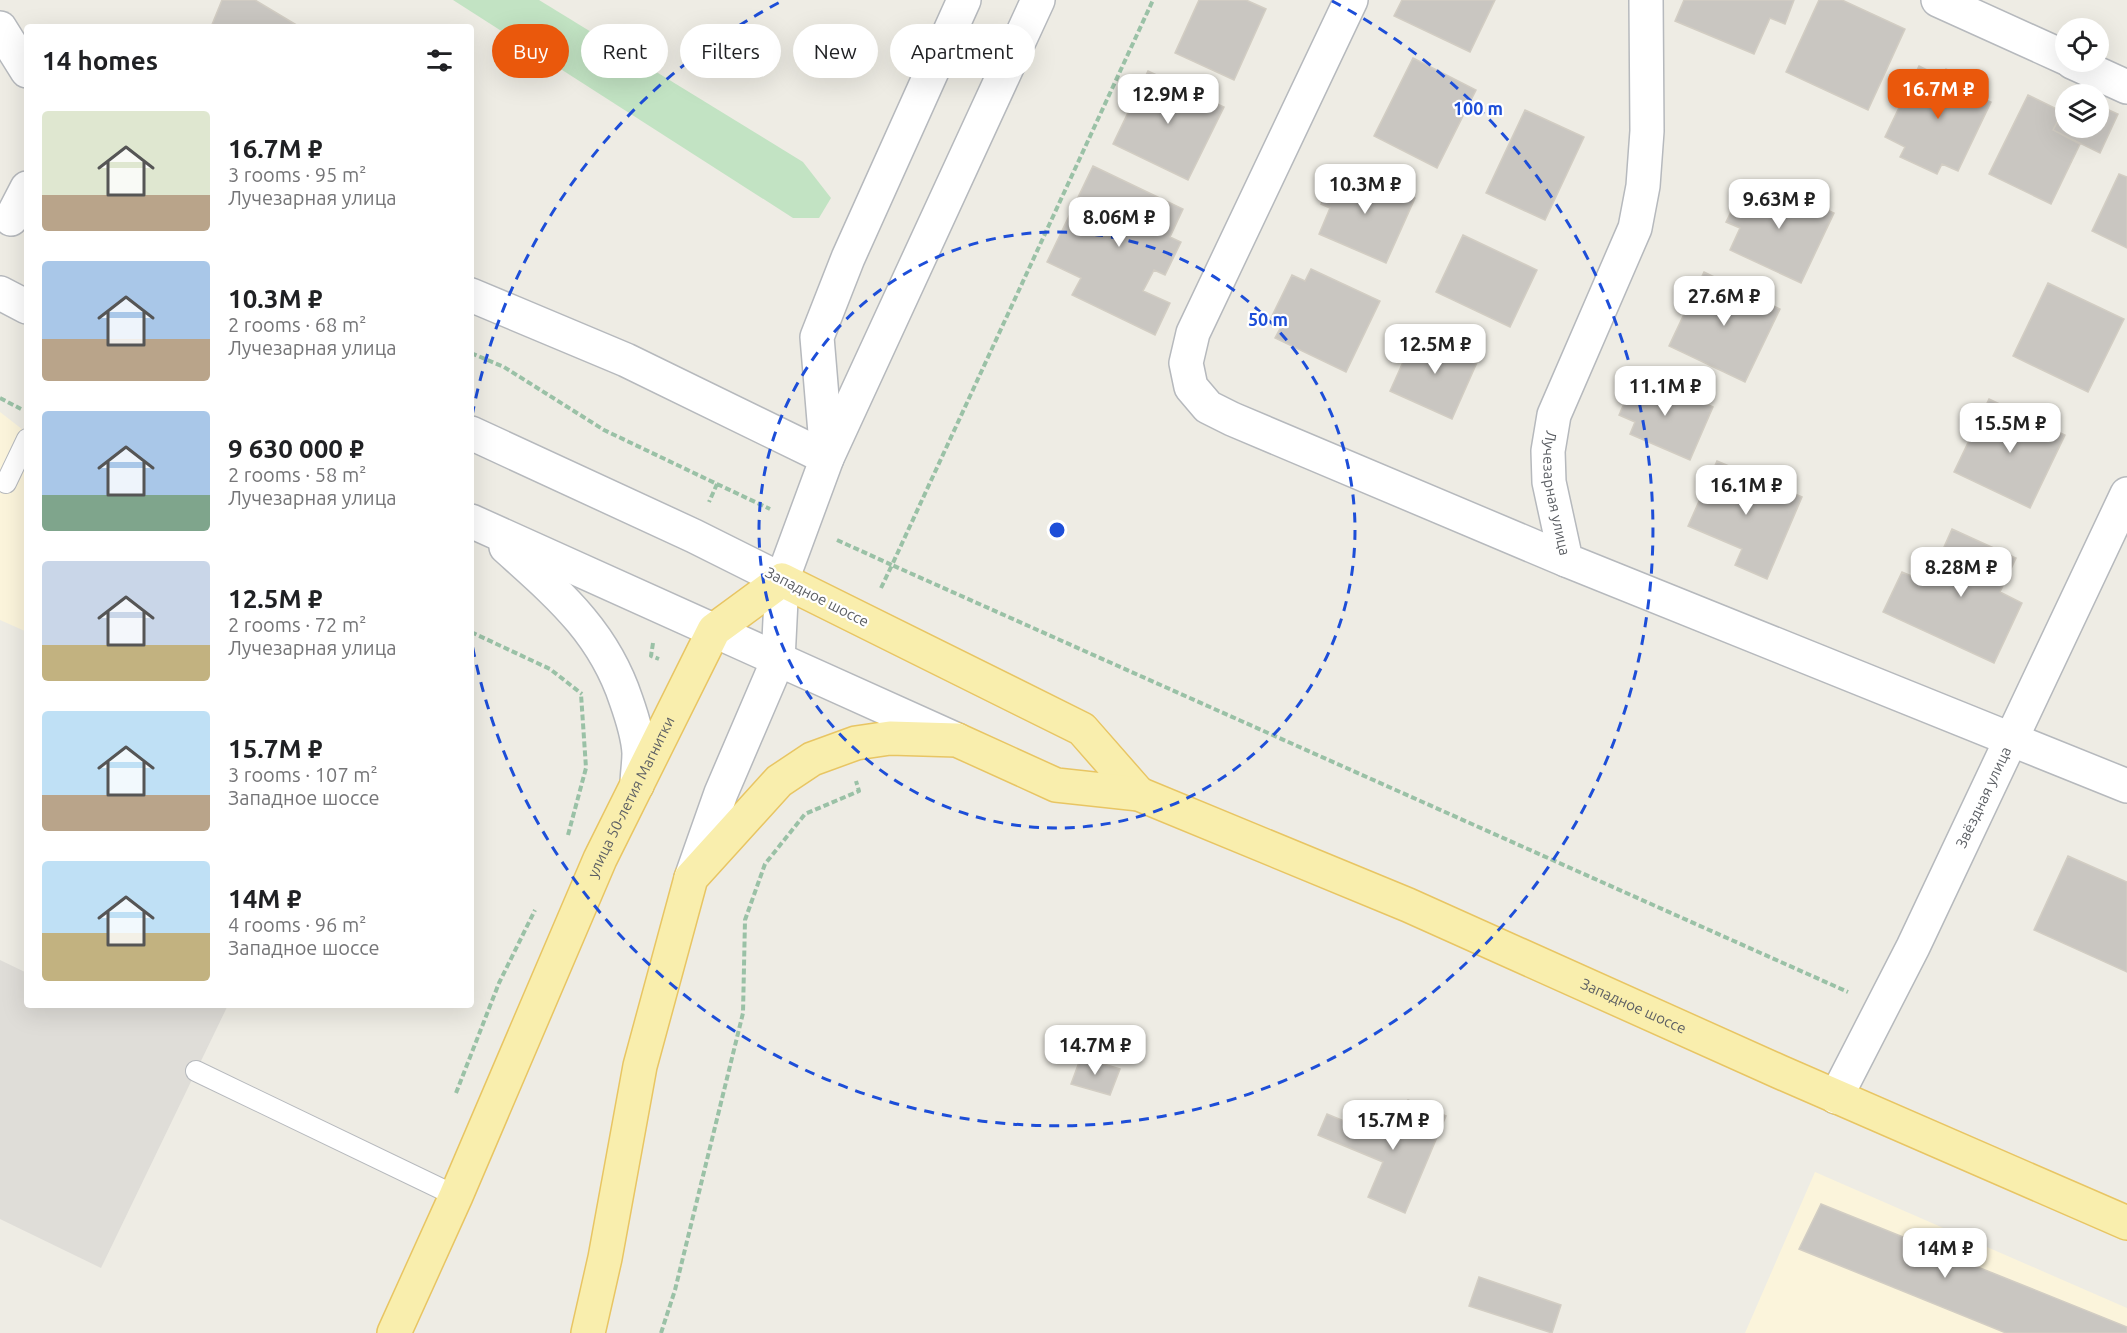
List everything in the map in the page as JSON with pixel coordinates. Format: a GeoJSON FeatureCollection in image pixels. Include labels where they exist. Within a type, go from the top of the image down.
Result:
{"type":"FeatureCollection","features":[{"type":"Feature","properties":{"kind":"main road","name":"улица 50-летия Магнитки"},"geometry":{"type":"LineString","coordinates":[[394,1333],[456,1196],[595,870],[714,630],[782,580]]}},
{"type":"Feature","properties":{"kind":"main road","name":"Западное шоссе"},"geometry":{"type":"LineString","coordinates":[[782,580],[1082,729],[1139,794]]}},
{"type":"Feature","properties":{"kind":"main road"},"geometry":{"type":"LineString","coordinates":[[588,1333],[605,1258],[640,1066],[691,878],[779,781],[812,759],[856,744],[890,738],[957,740]]}},
{"type":"Feature","properties":{"kind":"main road","name":"Западное шоссе"},"geometry":{"type":"LineString","coordinates":[[957,740],[1056,785],[1139,794],[1408,905],[1836,1097],[2127,1223]]}},
{"type":"Feature","properties":{"kind":"street"},"geometry":{"type":"LineString","coordinates":[[827,458],[817,337],[848,258],[964,0]]}},
{"type":"Feature","properties":{"kind":"street"},"geometry":{"type":"LineString","coordinates":[[691,878],[721,793],[778,660],[782,580],[827,458],[1038,0]]}},
{"type":"Feature","properties":{"kind":"street"},"geometry":{"type":"LineString","coordinates":[[1351,0],[1193,333],[1186,363],[1191,387],[1208,407],[1566,560]]}},
{"type":"Feature","properties":{"kind":"street","name":"Лучезарная улица"},"geometry":{"type":"LineString","coordinates":[[1646,0],[1647,131],[1635,228],[1554,415],[1548,451],[1549,482],[1566,560],[2127,786]]}},
{"type":"Feature","properties":{"kind":"street"},"geometry":{"type":"LineString","coordinates":[[1938,0],[2055,53]]}},
{"type":"Feature","properties":{"kind":"street"},"geometry":{"type":"LineString","coordinates":[[0,28],[24,66]]}},
{"type":"Feature","properties":{"kind":"street"},"geometry":{"type":"LineString","coordinates":[[2094,72],[2127,87]]}},
{"type":"Feature","properties":{"kind":"street"},"geometry":{"type":"LineString","coordinates":[[13,220],[24,195]]}},
{"type":"Feature","properties":{"kind":"street"},"geometry":{"type":"LineString","coordinates":[[0,293],[24,305]]}},
{"type":"Feature","properties":{"kind":"street"},"geometry":{"type":"LineString","coordinates":[[474,296],[626,360],[827,458]]}},
{"type":"Feature","properties":{"kind":"street","name":"Западное шоссе"},"geometry":{"type":"LineString","coordinates":[[474,434],[694,536],[782,580]]}},
{"type":"Feature","properties":{"kind":"street","name":"Звёздная улица"},"geometry":{"type":"LineString","coordinates":[[1836,1097],[1913,947],[2127,494]]}},
{"type":"Feature","properties":{"kind":"street","name":"Западное шоссе"},"geometry":{"type":"LineString","coordinates":[[476,524],[957,740]]}},
{"type":"Feature","properties":{"kind":"street","name":"Западное шоссе"},"geometry":{"type":"LineString","coordinates":[[476,524],[562,598],[597,638],[617,674],[634,724],[639,755],[637,786]]}},
{"type":"Feature","properties":{"kind":"lane"},"geometry":{"type":"LineString","coordinates":[[6,483],[24,445]]}},
{"type":"Feature","properties":{"kind":"lane"},"geometry":{"type":"LineString","coordinates":[[196,1071],[456,1196]]}},
{"type":"Feature","properties":{"kind":"path"},"geometry":{"type":"LineString","coordinates":[[717,484],[892,565],[1153,0]]}},
{"type":"Feature","properties":{"kind":"path"},"geometry":{"type":"LineString","coordinates":[[0,398],[24,410]]}},
{"type":"Feature","properties":{"kind":"path"},"geometry":{"type":"LineString","coordinates":[[474,633],[550,669],[581,694],[586,768],[566,842]]}},
{"type":"Feature","properties":{"kind":"path"},"geometry":{"type":"LineString","coordinates":[[581,694],[651,656]]}},
{"type":"Feature","properties":{"kind":"path"},"geometry":{"type":"LineString","coordinates":[[661,1333],[675,1290],[742,1013],[745,920],[765,864],[805,814],[859,791],[846,748]]}},
{"type":"Feature","properties":{"kind":"path"},"geometry":{"type":"LineString","coordinates":[[452,1103],[499,982],[538,903]]}},
{"type":"Feature","properties":{"kind":"shaded area"},"geometry":{"type":"Polygon","coordinates":[[[0,412],[24,431],[24,631],[0,620],[0,412]]]}},
{"type":"Feature","properties":{"kind":"shaded area"},"geometry":{"type":"Polygon","coordinates":[[[0,960],[24,972],[24,1008],[227,1008],[101,1268],[0,1219],[0,960]]]}},
{"type":"Feature","properties":{"kind":"shaded area"},"geometry":{"type":"Polygon","coordinates":[[[1815,1172],[2127,1308],[2127,1333],[1745,1333],[1815,1172]]]}},
{"type":"Feature","properties":{"kind":"green space"},"geometry":{"type":"Polygon","coordinates":[[[453,0],[539,0],[581,26],[581,78],[666,78],[803,162],[831,198],[819,218],[793,218],[569,74],[569,24],[492,25],[453,0]]]}},
{"type":"Feature","properties":{"kind":"building"},"geometry":{"type":"Polygon","coordinates":[[[222,0],[255,0],[295,24],[212,24],[222,0]]]}},
{"type":"Feature","properties":{"kind":"building"},"geometry":{"type":"Polygon","coordinates":[[[1199,0],[1246,0],[1266,9],[1234,80],[1175,53],[1199,0]]]}},
{"type":"Feature","properties":{"kind":"building"},"geometry":{"type":"Polygon","coordinates":[[[1402,0],[1495,0],[1470,52],[1394,16],[1402,0]]]}},
{"type":"Feature","properties":{"kind":"building"},"geometry":{"type":"Polygon","coordinates":[[[1684,0],[1794,0],[1785,24],[1770,18],[1754,54],[1675,21],[1684,0]]]}},
{"type":"Feature","properties":{"kind":"building"},"geometry":{"type":"Polygon","coordinates":[[[1819,0],[1842,0],[1905,29],[1868,110],[1786,72],[1819,0]]]}},
{"type":"Feature","properties":{"kind":"building"},"geometry":{"type":"Polygon","coordinates":[[[1413,58],[1476,90],[1437,168],[1374,136],[1413,58]]]}},
{"type":"Feature","properties":{"kind":"building"},"geometry":{"type":"Polygon","coordinates":[[[1919,66],[1943,78],[1946,69],[1977,84],[1973,94],[1991,102],[1958,171],[1942,164],[1937,174],[1900,157],[1905,147],[1885,137],[1919,66]]]}},
{"type":"Feature","properties":{"kind":"building"},"geometry":{"type":"Polygon","coordinates":[[[1148,71],[1224,107],[1188,180],[1113,144],[1148,71]]]}},
{"type":"Feature","properties":{"kind":"building"},"geometry":{"type":"Polygon","coordinates":[[[2028,95],[2055,108],[2053,130],[2055,138],[2068,138],[2080,144],[2051,204],[1989,174],[2028,95]]]}},
{"type":"Feature","properties":{"kind":"building"},"geometry":{"type":"Polygon","coordinates":[[[1525,110],[1584,137],[1545,220],[1486,193],[1525,110]]]}},
{"type":"Feature","properties":{"kind":"building"},"geometry":{"type":"Polygon","coordinates":[[[2109,110],[2118,114],[2109,134],[2109,110]]]}},
{"type":"Feature","properties":{"kind":"building"},"geometry":{"type":"Polygon","coordinates":[[[2069,138],[2107,138],[2100,153],[2069,138]]]}},
{"type":"Feature","properties":{"kind":"building"},"geometry":{"type":"Polygon","coordinates":[[[1093,166],[1183,209],[1170,237],[1181,242],[1165,275],[1154,270],[1143,291],[1170,303],[1155,335],[1072,295],[1081,278],[1047,262],[1093,166]]]}},
{"type":"Feature","properties":{"kind":"building"},"geometry":{"type":"Polygon","coordinates":[[[1349,168],[1415,198],[1386,263],[1319,234],[1330,208],[1321,204],[1330,184],[1340,188],[1349,168]]]}},
{"type":"Feature","properties":{"kind":"building"},"geometry":{"type":"Polygon","coordinates":[[[2119,174],[2127,177],[2127,248],[2092,231],[2119,174]]]}},
{"type":"Feature","properties":{"kind":"building"},"geometry":{"type":"Polygon","coordinates":[[[1764,180],[1834,213],[1801,283],[1730,250],[1740,228],[1726,222],[1739,195],[1754,202],[1764,180]]]}},
{"type":"Feature","properties":{"kind":"building"},"geometry":{"type":"Polygon","coordinates":[[[1463,235],[1537,270],[1510,327],[1436,292],[1463,235]]]}},
{"type":"Feature","properties":{"kind":"building"},"geometry":{"type":"Polygon","coordinates":[[[1311,269],[1380,301],[1346,372],[1275,338],[1283,323],[1271,318],[1292,275],[1305,281],[1311,269]]]}},
{"type":"Feature","properties":{"kind":"building"},"geometry":{"type":"Polygon","coordinates":[[[1704,272],[1780,309],[1745,382],[1669,346],[1704,272]]]}},
{"type":"Feature","properties":{"kind":"building"},"geometry":{"type":"Polygon","coordinates":[[[2048,283],[2124,319],[2088,392],[2013,356],[2048,283]]]}},
{"type":"Feature","properties":{"kind":"building"},"geometry":{"type":"Polygon","coordinates":[[[1417,331],[1479,358],[1452,419],[1390,391],[1417,331]]]}},
{"type":"Feature","properties":{"kind":"building"},"geometry":{"type":"Polygon","coordinates":[[[1637,374],[1713,407],[1690,460],[1630,434],[1635,422],[1619,415],[1637,374]]]}},
{"type":"Feature","properties":{"kind":"building"},"geometry":{"type":"Polygon","coordinates":[[[1989,399],[2065,435],[2030,508],[1954,472],[1989,399]]]}},
{"type":"Feature","properties":{"kind":"building"},"geometry":{"type":"Polygon","coordinates":[[[1717,461],[1802,497],[1767,579],[1735,565],[1742,549],[1688,526],[1717,461]]]}},
{"type":"Feature","properties":{"kind":"building"},"geometry":{"type":"Polygon","coordinates":[[[1952,529],[2016,558],[2000,592],[2022,603],[1994,663],[1883,612],[1902,572],[1928,583],[1952,529]]]}},
{"type":"Feature","properties":{"kind":"building"},"geometry":{"type":"Polygon","coordinates":[[[2068,856],[2127,882],[2127,972],[2034,930],[2068,856]]]}},
{"type":"Feature","properties":{"kind":"building"},"geometry":{"type":"Polygon","coordinates":[[[1081,1057],[1120,1069],[1110,1095],[1071,1084],[1081,1057]]]}},
{"type":"Feature","properties":{"kind":"building"},"geometry":{"type":"Polygon","coordinates":[[[1408,1100],[1446,1116],[1405,1213],[1368,1197],[1383,1162],[1318,1135],[1327,1114],[1390,1140],[1408,1100]]]}},
{"type":"Feature","properties":{"kind":"building"},"geometry":{"type":"Polygon","coordinates":[[[1821,1204],[2127,1327],[2127,1333],[2006,1333],[1799,1249],[1821,1204]]]}},
{"type":"Feature","properties":{"kind":"building"},"geometry":{"type":"Polygon","coordinates":[[[1479,1277],[1561,1305],[1552,1333],[1469,1306],[1479,1277]]]}}]}
